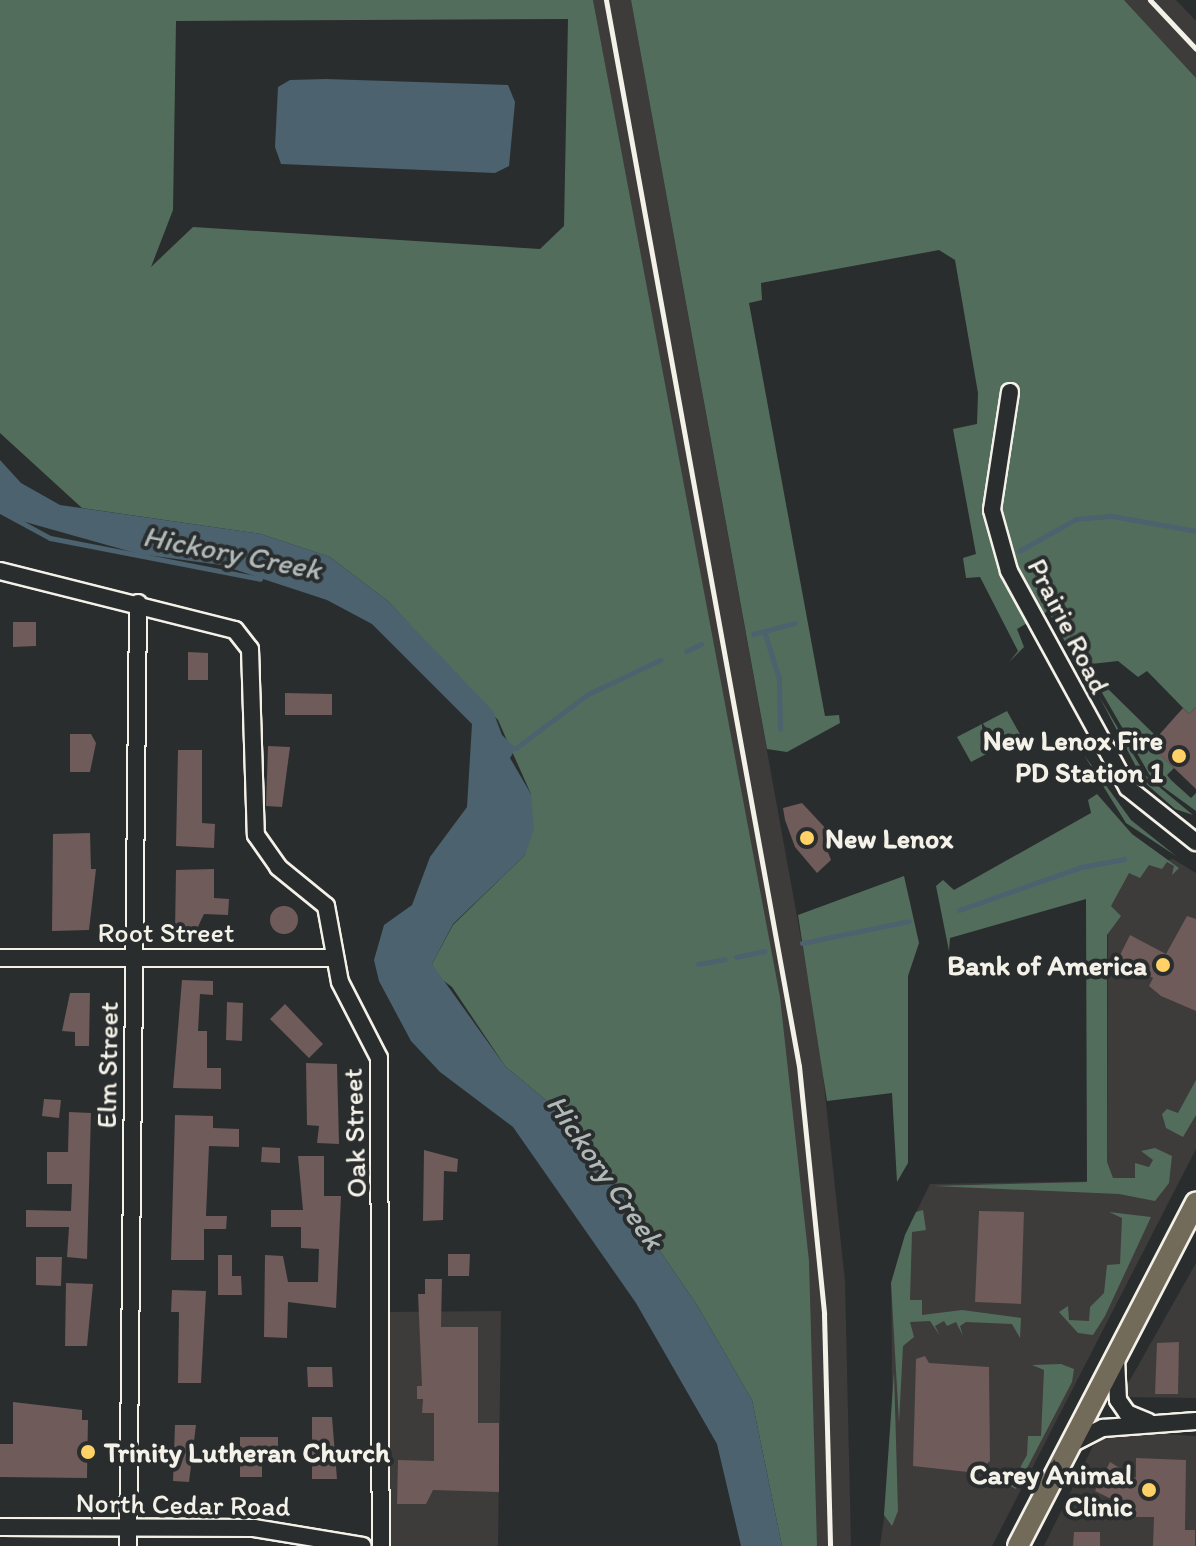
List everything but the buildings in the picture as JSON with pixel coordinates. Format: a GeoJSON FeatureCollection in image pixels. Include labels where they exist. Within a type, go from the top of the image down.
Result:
{"type":"FeatureCollection","features":[{"type":"Feature","properties":{"kind":"main road"},"geometry":{"type":"LineString","coordinates":[[1018,1546],[1196,1202]]}},
{"type":"Feature","properties":{"kind":"street","name":"Prairie Road"},"geometry":{"type":"LineString","coordinates":[[1010,392],[992,510],[1009,571],[1128,788],[1196,842]]}},
{"type":"Feature","properties":{"kind":"street"},"geometry":{"type":"LineString","coordinates":[[0,571],[138,603]]}},
{"type":"Feature","properties":{"kind":"street","name":"Oak Street"},"geometry":{"type":"LineString","coordinates":[[138,603],[235,630],[250,649],[256,835],[278,867],[326,906],[332,958],[379,1058],[381,1546]]}},
{"type":"Feature","properties":{"kind":"street","name":"Elm Street"},"geometry":{"type":"LineString","coordinates":[[128,1546],[138,603]]}},
{"type":"Feature","properties":{"kind":"street","name":"Root Street"},"geometry":{"type":"LineString","coordinates":[[0,958],[332,958]]}},
{"type":"Feature","properties":{"kind":"street"},"geometry":{"type":"LineString","coordinates":[[1114,1360],[1118,1400],[1127,1413],[1149,1423]]}},
{"type":"Feature","properties":{"kind":"street"},"geometry":{"type":"LineString","coordinates":[[1071,1444],[1103,1428],[1196,1421]]}},
{"type":"Feature","properties":{"kind":"street","name":"North Cedar Road"},"geometry":{"type":"LineString","coordinates":[[0,1527],[254,1528],[363,1546]]}},
{"type":"Feature","properties":{"kind":"shaded area"},"geometry":{"type":"Polygon","coordinates":[[[593,0],[631,0],[819,1038],[845,1281],[851,1546],[804,1546],[763,942],[593,0]]]}},
{"type":"Feature","properties":{"kind":"shaded area"},"geometry":{"type":"Polygon","coordinates":[[[1124,0],[1176,0],[1196,21],[1196,78],[1124,0]]]}},
{"type":"Feature","properties":{"kind":"shaded area"},"geometry":{"type":"Polygon","coordinates":[[[1173,859],[1196,873],[1196,1149],[992,1546],[880,1546],[893,1455],[891,1283],[905,1235],[930,1184],[1107,1181],[1108,906],[1127,870],[1173,859]]]}},
{"type":"Feature","properties":{"kind":"shaded area"},"geometry":{"type":"Polygon","coordinates":[[[1196,1263],[1196,1398],[1127,1397],[1126,1387],[1196,1263]]]}},
{"type":"Feature","properties":{"kind":"shaded area"},"geometry":{"type":"Polygon","coordinates":[[[501,1311],[498,1546],[383,1546],[383,1312],[501,1311]]]}},
{"type":"Feature","properties":{"kind":"shaded area"},"geometry":{"type":"Polygon","coordinates":[[[1115,1431],[1196,1436],[1196,1546],[1044,1546],[1093,1446],[1115,1431]]]}},
{"type":"Feature","properties":{"kind":"green space"},"geometry":{"type":"Polygon","coordinates":[[[0,0],[593,0],[780,997],[809,1261],[817,1546],[782,1546],[752,1400],[697,1305],[571,1121],[505,1066],[452,987],[436,975],[432,964],[453,925],[525,855],[531,794],[498,720],[389,602],[330,557],[261,534],[82,508],[0,433],[0,0]],[[568,19],[176,21],[173,210],[151,267],[193,227],[540,249],[564,226],[568,19]]]}},
{"type":"Feature","properties":{"kind":"green space"},"geometry":{"type":"Polygon","coordinates":[[[631,0],[1124,0],[1196,78],[1196,707],[1189,714],[1147,671],[1138,677],[1118,661],[1091,664],[1073,656],[1048,611],[1017,629],[1024,647],[1009,662],[1018,651],[980,577],[966,578],[963,558],[976,554],[953,429],[977,424],[978,393],[955,260],[939,250],[761,283],[762,300],[749,303],[825,716],[839,715],[840,723],[787,752],[767,749],[631,0]]]}},
{"type":"Feature","properties":{"kind":"green space"},"geometry":{"type":"Polygon","coordinates":[[[1106,687],[1157,737],[1150,745],[1174,768],[1167,775],[1171,780],[1191,798],[1196,793],[1196,811],[1152,779],[1101,691],[1106,687]]]}},
{"type":"Feature","properties":{"kind":"green space"},"geometry":{"type":"Polygon","coordinates":[[[1099,696],[1146,776],[1193,815],[1175,809],[1144,782],[1099,696]]]}},
{"type":"Feature","properties":{"kind":"green space"},"geometry":{"type":"Polygon","coordinates":[[[1007,711],[1021,736],[971,762],[957,737],[1007,711]]]}},
{"type":"Feature","properties":{"kind":"green space"},"geometry":{"type":"Polygon","coordinates":[[[1084,755],[1131,820],[1176,856],[1126,823],[1084,755]]]}},
{"type":"Feature","properties":{"kind":"green space"},"geometry":{"type":"Polygon","coordinates":[[[1097,794],[1132,834],[1179,868],[1172,875],[1174,866],[1167,862],[1162,869],[1149,865],[1140,878],[1129,873],[1111,906],[1121,916],[1107,935],[1107,1162],[1113,1178],[1135,1178],[1135,1163],[1149,1167],[1153,1160],[1141,1151],[1155,1148],[1172,1156],[1169,1183],[1155,1201],[1119,1194],[933,1186],[1087,1182],[1086,899],[950,938],[949,951],[936,886],[943,880],[954,890],[1091,813],[1088,800],[1097,794]]]}},
{"type":"Feature","properties":{"kind":"green space"},"geometry":{"type":"Polygon","coordinates":[[[904,876],[919,943],[908,976],[908,1163],[897,1182],[892,1093],[827,1101],[798,915],[904,876]]]}},
{"type":"Feature","properties":{"kind":"green space"},"geometry":{"type":"Polygon","coordinates":[[[1196,1080],[1196,1115],[1183,1137],[1166,1128],[1162,1114],[1167,1109],[1178,1113],[1196,1080]]]}},
{"type":"Feature","properties":{"kind":"green space"},"geometry":{"type":"Polygon","coordinates":[[[923,1210],[926,1230],[912,1232],[910,1300],[922,1300],[922,1315],[962,1310],[1021,1318],[1020,1338],[1012,1324],[966,1322],[960,1326],[963,1336],[956,1322],[947,1326],[944,1321],[935,1326],[940,1336],[930,1321],[910,1322],[914,1337],[903,1346],[899,1423],[891,1283],[905,1235],[916,1212],[923,1210]]]}},
{"type":"Feature","properties":{"kind":"green space"},"geometry":{"type":"Polygon","coordinates":[[[1109,1212],[1151,1217],[1105,1316],[1093,1335],[1078,1333],[1059,1312],[1068,1306],[1069,1320],[1089,1321],[1090,1307],[1104,1293],[1107,1265],[1120,1264],[1122,1218],[1109,1212]]]}},
{"type":"Feature","properties":{"kind":"green space"},"geometry":{"type":"Polygon","coordinates":[[[1061,1364],[1074,1369],[1072,1382],[1016,1489],[1010,1486],[1027,1455],[1028,1436],[1041,1436],[1044,1370],[1032,1365],[1061,1364]]]}},
{"type":"Feature","properties":{"kind":"green space"},"geometry":{"type":"Polygon","coordinates":[[[894,1372],[898,1511],[892,1526],[884,1515],[894,1372]]]}},
{"type":"Feature","properties":{"kind":"water"},"geometry":{"type":"Polygon","coordinates":[[[290,80],[508,85],[515,102],[509,166],[495,173],[281,164],[275,147],[278,87],[290,80]]]}},
{"type":"Feature","properties":{"kind":"water"},"geometry":{"type":"Polygon","coordinates":[[[0,460],[21,483],[60,505],[261,534],[330,557],[389,602],[493,711],[502,735],[516,748],[510,758],[531,794],[534,829],[525,855],[453,924],[432,964],[505,1066],[571,1121],[697,1305],[752,1400],[782,1546],[741,1546],[717,1444],[636,1303],[513,1127],[440,1072],[411,1041],[379,981],[374,960],[384,925],[412,905],[430,857],[467,807],[472,724],[372,624],[327,600],[221,565],[139,554],[11,518],[0,511],[0,460]]]}},
{"type":"Feature","properties":{"kind":"waterway","name":"Hickory Creek"},"geometry":{"type":"LineString","coordinates":[[0,511],[50,538],[260,579]]}},
{"type":"Feature","properties":{"kind":"waterway"},"geometry":{"type":"LineString","coordinates":[[1019,551],[1076,519],[1112,516],[1196,531]]}},
{"type":"Feature","properties":{"kind":"waterway"},"geometry":{"type":"LineString","coordinates":[[753,634],[795,623]]}},
{"type":"Feature","properties":{"kind":"waterway"},"geometry":{"type":"LineString","coordinates":[[764,631],[779,679],[780,729]]}},
{"type":"Feature","properties":{"kind":"waterway"},"geometry":{"type":"LineString","coordinates":[[686,651],[701,644]]}},
{"type":"Feature","properties":{"kind":"waterway"},"geometry":{"type":"LineString","coordinates":[[516,748],[588,694],[660,660]]}},
{"type":"Feature","properties":{"kind":"waterway"},"geometry":{"type":"LineString","coordinates":[[959,910],[1081,867],[1124,859]]}},
{"type":"Feature","properties":{"kind":"waterway"},"geometry":{"type":"LineString","coordinates":[[802,943],[909,921]]}},
{"type":"Feature","properties":{"kind":"waterway"},"geometry":{"type":"LineString","coordinates":[[736,957],[764,951]]}},
{"type":"Feature","properties":{"kind":"waterway"},"geometry":{"type":"LineString","coordinates":[[698,964],[725,959]]}},
{"type":"Feature","properties":{"kind":"railway"},"geometry":{"type":"LineString","coordinates":[[606,0],[799,1066],[824,1314],[830,1546]]}},
{"type":"Feature","properties":{"kind":"railway"},"geometry":{"type":"LineString","coordinates":[[1150,0],[1196,49]]}},
{"type":"Feature","properties":{"kind":"place","name":"New Lenox Fire PD Station 1"},"geometry":{"type":"Point","coordinates":[1179,756]}},
{"type":"Feature","properties":{"kind":"place","name":"New Lenox"},"geometry":{"type":"Point","coordinates":[807,838]}},
{"type":"Feature","properties":{"kind":"place","name":"Bank of America"},"geometry":{"type":"Point","coordinates":[1163,965]}},
{"type":"Feature","properties":{"kind":"place","name":"Trinity Lutheran Church"},"geometry":{"type":"Point","coordinates":[88,1452]}},
{"type":"Feature","properties":{"kind":"place","name":"Carey Animal Clinic"},"geometry":{"type":"Point","coordinates":[1149,1490]}}]}
